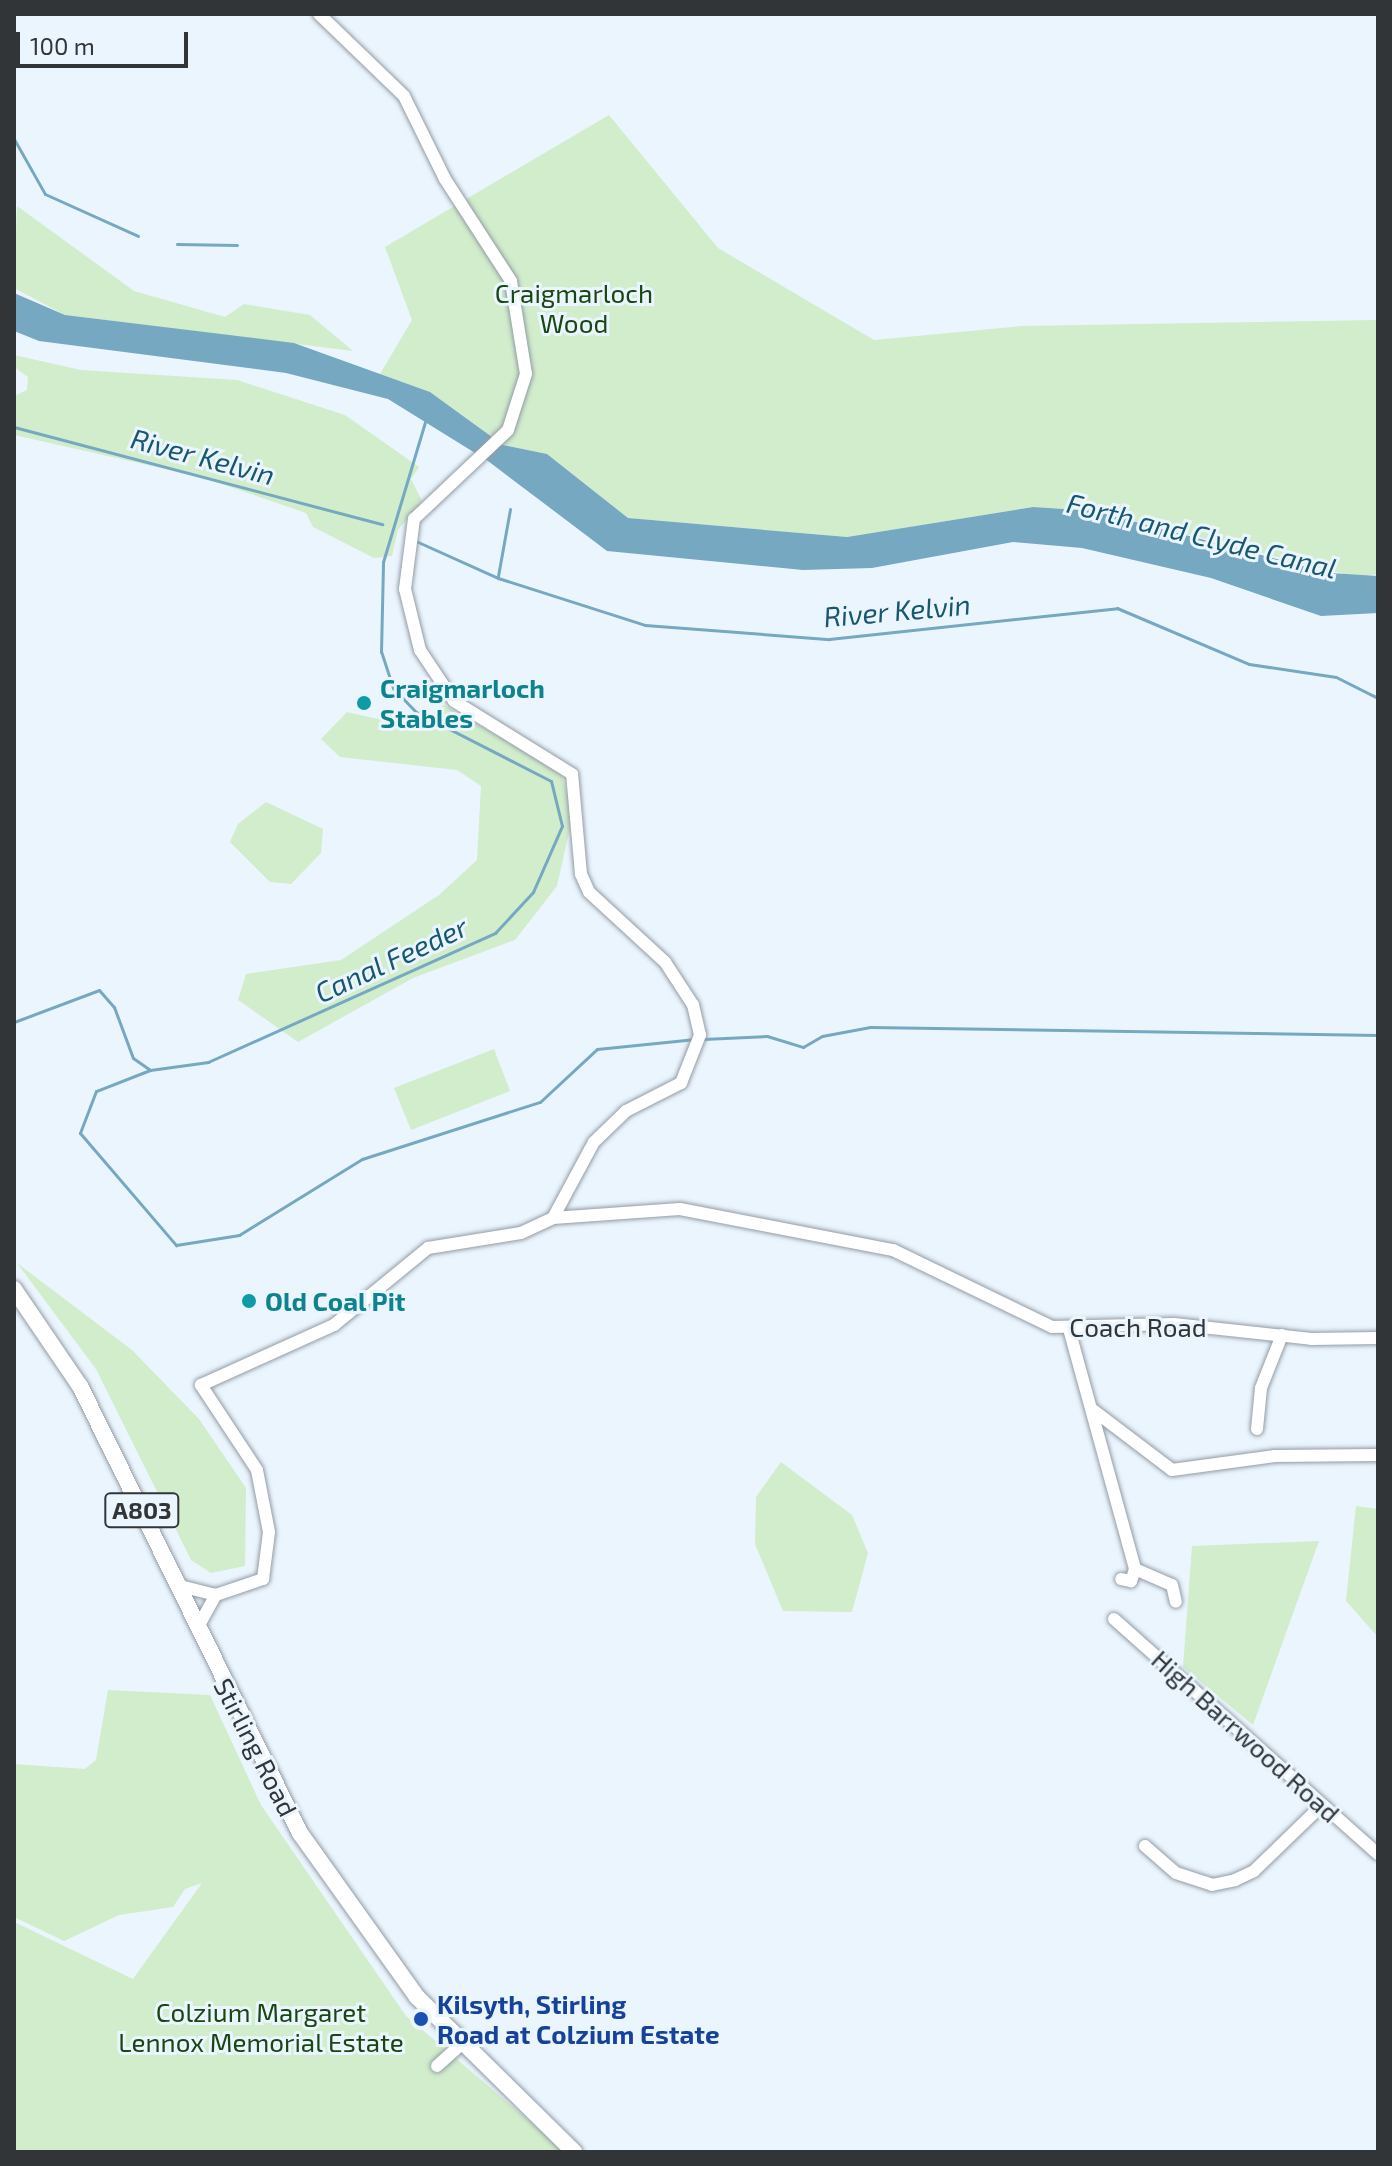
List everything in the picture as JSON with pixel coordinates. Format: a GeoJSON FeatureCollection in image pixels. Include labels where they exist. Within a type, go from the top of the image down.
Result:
{"type":"FeatureCollection","features":[{"type":"Feature","properties":{"kind":"main road","name":"Stirling Road"},"geometry":{"type":"LineString","coordinates":[[14,1289],[80,1386],[300,1833],[460,2045],[574,2152]]}},
{"type":"Feature","properties":{"kind":"street"},"geometry":{"type":"LineString","coordinates":[[319,14],[404,96],[445,179],[511,281],[526,374],[508,430],[483,460],[414,519],[405,589],[420,650],[454,701],[572,774],[585,883],[665,962],[693,1005],[699,1040],[681,1083],[626,1111],[594,1142],[553,1218]]}},
{"type":"Feature","properties":{"kind":"street","name":"Coach Road"},"geometry":{"type":"LineString","coordinates":[[216,1595],[263,1579],[269,1532],[257,1470],[201,1385],[334,1325],[409,1257],[521,1233],[553,1218],[645,1207],[893,1250],[1035,1321],[1069,1329],[1174,1324],[1282,1335],[1378,1338]]}},
{"type":"Feature","properties":{"kind":"street"},"geometry":{"type":"LineString","coordinates":[[1069,1329],[1135,1569],[1131,1581],[1121,1579]]}},
{"type":"Feature","properties":{"kind":"street"},"geometry":{"type":"LineString","coordinates":[[1257,1429],[1261,1388],[1282,1335]]}},
{"type":"Feature","properties":{"kind":"street"},"geometry":{"type":"LineString","coordinates":[[1093,1410],[1172,1470],[1275,1456],[1378,1455]]}},
{"type":"Feature","properties":{"kind":"street"},"geometry":{"type":"LineString","coordinates":[[1135,1569],[1172,1585],[1176,1602]]}},
{"type":"Feature","properties":{"kind":"street"},"geometry":{"type":"LineString","coordinates":[[180,1586],[216,1595],[198,1627]]}},
{"type":"Feature","properties":{"kind":"street","name":"High Barrwood Road"},"geometry":{"type":"LineString","coordinates":[[1114,1619],[1378,1854]]}},
{"type":"Feature","properties":{"kind":"street"},"geometry":{"type":"LineString","coordinates":[[1145,1846],[1176,1873],[1212,1885],[1235,1880],[1254,1871],[1322,1805]]}},
{"type":"Feature","properties":{"kind":"street"},"geometry":{"type":"LineString","coordinates":[[437,2066],[460,2045]]}},
{"type":"Feature","properties":{"kind":"green space","name":"Craigmarloch Wood"},"geometry":{"type":"Polygon","coordinates":[[[609,115],[718,248],[874,340],[1022,326],[1378,320],[1378,574],[1356,577],[1094,511],[1033,507],[847,537],[628,518],[547,454],[503,445],[430,392],[380,374],[412,320],[385,247],[609,115]]]}},
{"type":"Feature","properties":{"kind":"green space"},"geometry":{"type":"Polygon","coordinates":[[[17,206],[134,291],[225,317],[244,304],[310,315],[353,351],[65,315],[14,288],[17,206]]]}},
{"type":"Feature","properties":{"kind":"green space"},"geometry":{"type":"Polygon","coordinates":[[[14,355],[81,370],[237,380],[345,415],[419,467],[411,479],[422,501],[398,530],[392,556],[374,558],[313,527],[306,513],[201,477],[14,435],[14,396],[27,390],[28,377],[14,367],[14,355]]]}},
{"type":"Feature","properties":{"kind":"green space"},"geometry":{"type":"Polygon","coordinates":[[[444,705],[561,773],[573,814],[557,886],[515,940],[413,978],[298,1042],[238,1000],[246,974],[341,960],[439,895],[477,860],[481,786],[457,770],[340,757],[321,739],[347,712],[413,727],[444,705]]]}},
{"type":"Feature","properties":{"kind":"green space"},"geometry":{"type":"Polygon","coordinates":[[[266,802],[323,829],[321,853],[291,884],[270,882],[230,842],[238,824],[266,802]]]}},
{"type":"Feature","properties":{"kind":"green space"},"geometry":{"type":"Polygon","coordinates":[[[494,1049],[510,1091],[411,1130],[394,1088],[494,1049]]]}},
{"type":"Feature","properties":{"kind":"green space"},"geometry":{"type":"Polygon","coordinates":[[[17,1263],[132,1350],[199,1419],[246,1488],[245,1566],[211,1573],[191,1560],[96,1369],[17,1263]]]}},
{"type":"Feature","properties":{"kind":"green space"},"geometry":{"type":"Polygon","coordinates":[[[781,1462],[852,1515],[868,1553],[852,1612],[783,1611],[755,1544],[756,1497],[781,1462]]]}},
{"type":"Feature","properties":{"kind":"green space"},"geometry":{"type":"Polygon","coordinates":[[[1356,1506],[1378,1509],[1378,1637],[1346,1601],[1356,1506]]]}},
{"type":"Feature","properties":{"kind":"green space"},"geometry":{"type":"Polygon","coordinates":[[[1319,1541],[1253,1725],[1183,1667],[1192,1546],[1319,1541]]]}},
{"type":"Feature","properties":{"kind":"green space","name":"Colzium Margaret Lennox Memorial Estate"},"geometry":{"type":"Polygon","coordinates":[[[108,1690],[210,1695],[261,1805],[406,2016],[566,2152],[14,2152],[14,1922],[133,1979],[202,1883],[185,1889],[173,1907],[119,1915],[64,1941],[14,1917],[14,1764],[85,1769],[96,1760],[108,1690]]]}},
{"type":"Feature","properties":{"kind":"water"},"geometry":{"type":"Polygon","coordinates":[[[14,293],[65,315],[294,343],[430,392],[503,445],[547,454],[628,518],[847,537],[1033,507],[1094,511],[1330,573],[1378,576],[1378,613],[1321,616],[1211,578],[1082,548],[1013,542],[872,568],[803,570],[607,551],[488,461],[388,399],[286,373],[39,341],[14,331],[14,293]]]}},
{"type":"Feature","properties":{"kind":"waterway"},"geometry":{"type":"LineString","coordinates":[[14,139],[45,194],[138,236]]}},
{"type":"Feature","properties":{"kind":"waterway"},"geometry":{"type":"LineString","coordinates":[[177,244],[237,245]]}},
{"type":"Feature","properties":{"kind":"waterway","name":"Canal Feeder"},"geometry":{"type":"LineString","coordinates":[[150,1070],[208,1062],[495,933],[533,892],[562,826],[551,781],[416,712],[393,688],[381,652],[383,562],[426,419]]}},
{"type":"Feature","properties":{"kind":"waterway","name":"River Kelvin"},"geometry":{"type":"LineString","coordinates":[[14,427],[382,524]]}},
{"type":"Feature","properties":{"kind":"waterway"},"geometry":{"type":"LineString","coordinates":[[498,576],[510,509]]}},
{"type":"Feature","properties":{"kind":"waterway","name":"River Kelvin"},"geometry":{"type":"LineString","coordinates":[[418,542],[498,578],[645,625],[829,639],[1117,608],[1249,664],[1336,677],[1378,698]]}},
{"type":"Feature","properties":{"kind":"waterway"},"geometry":{"type":"LineString","coordinates":[[14,1022],[99,990],[114,1007],[133,1058],[150,1070],[96,1091],[80,1133],[176,1245],[239,1235],[362,1159],[540,1102],[597,1049],[695,1039]]}},
{"type":"Feature","properties":{"kind":"waterway"},"geometry":{"type":"LineString","coordinates":[[703,1039],[767,1036],[803,1047],[822,1036],[870,1027],[1378,1035]]}},
{"type":"Feature","properties":{"kind":"place","name":"Craigmarloch Stables"},"geometry":{"type":"Point","coordinates":[364,703]}},
{"type":"Feature","properties":{"kind":"place","name":"Old Coal Pit"},"geometry":{"type":"Point","coordinates":[249,1301]}},
{"type":"Feature","properties":{"kind":"place","name":"Kilsyth, Stirling Road at Colzium Estate"},"geometry":{"type":"Point","coordinates":[421,2019]}},
{"type":"Feature","properties":{"kind":"water label","name":"Forth and Clyde Canal"},"geometry":{"type":"Point","coordinates":[1202,535]}}]}
